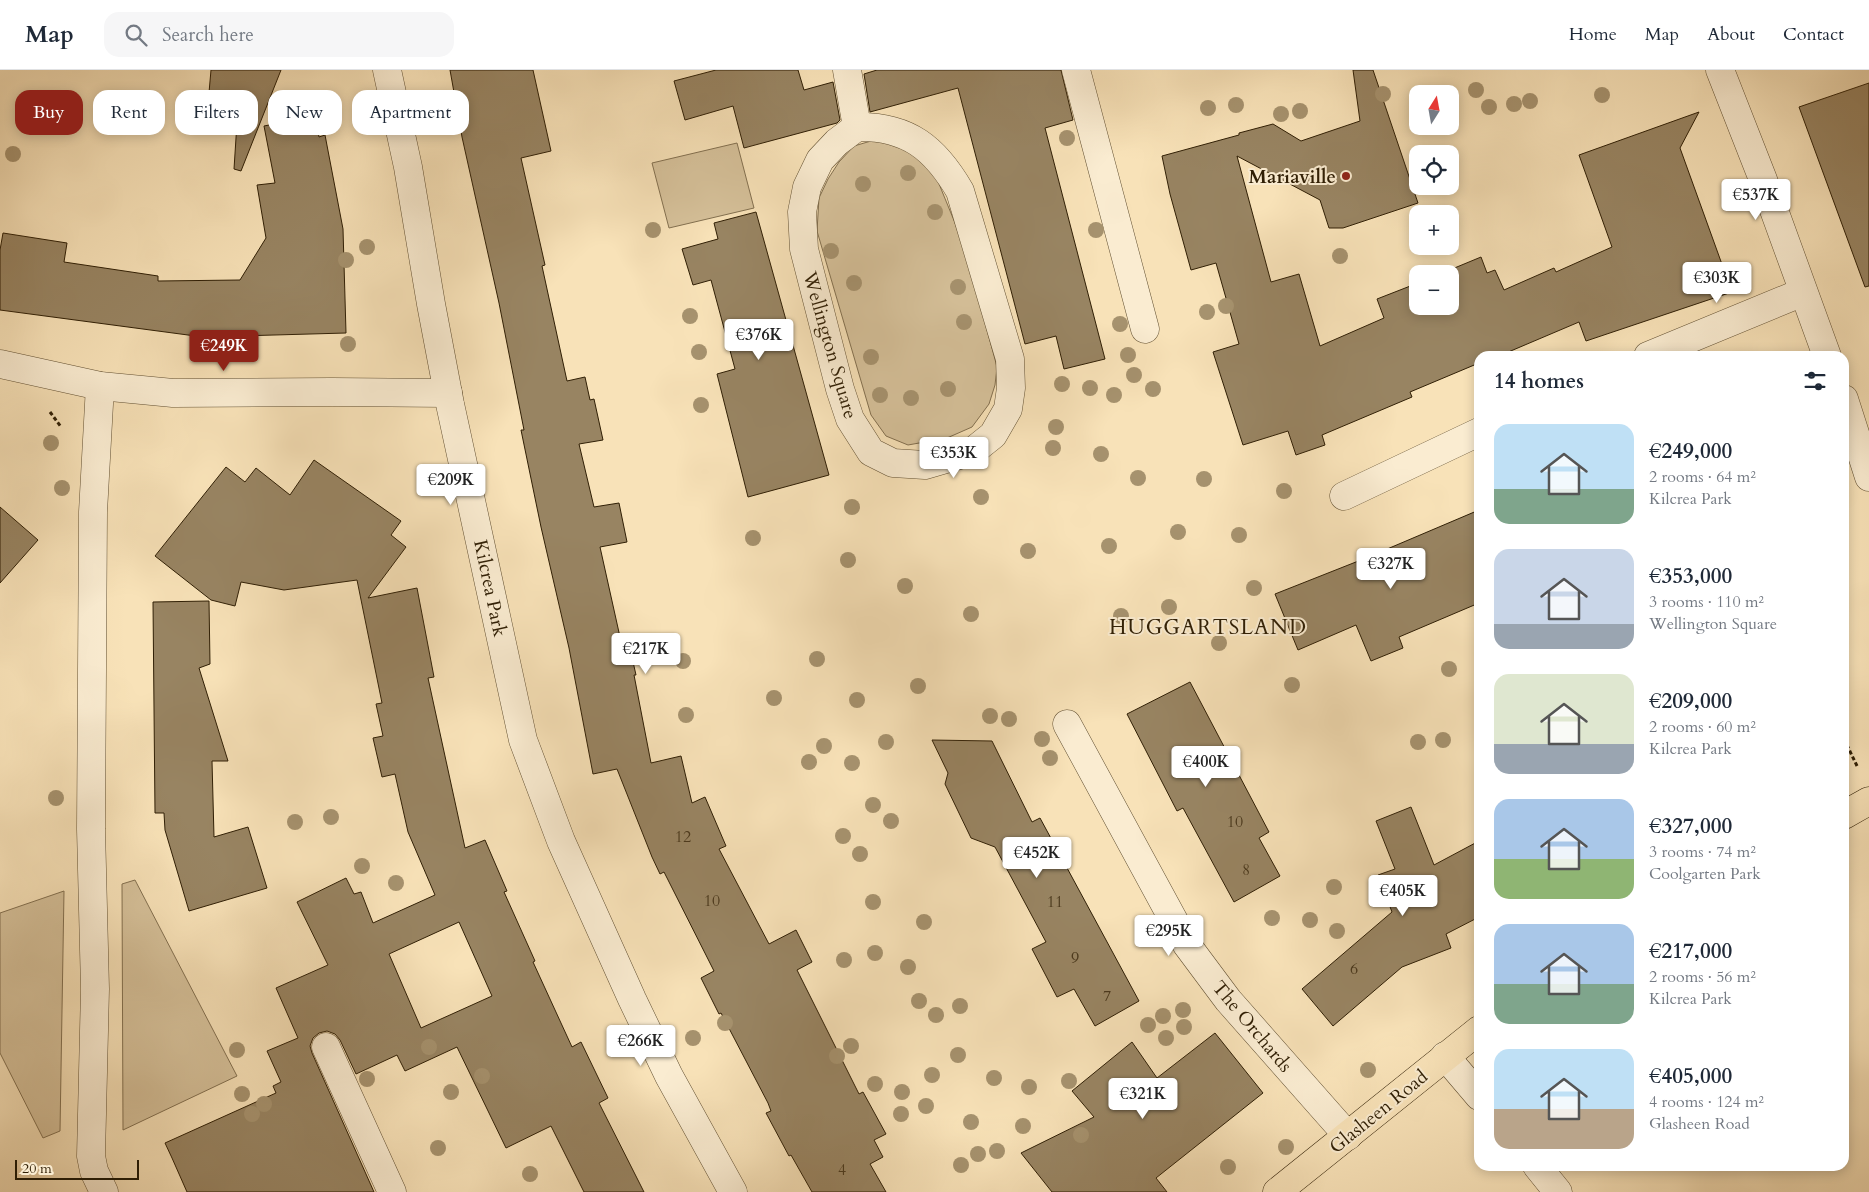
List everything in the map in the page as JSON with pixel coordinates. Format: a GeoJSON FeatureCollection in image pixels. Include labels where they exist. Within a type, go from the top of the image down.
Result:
{"type":"FeatureCollection","features":[{"type":"Feature","properties":{"kind":"main road"},"geometry":{"type":"LineString","coordinates":[[1849,813],[1869,801]]}},
{"type":"Feature","properties":{"kind":"main road","name":"Glasheen Road"},"geometry":{"type":"LineString","coordinates":[[1277,1192],[1474,1034]]}},
{"type":"Feature","properties":{"kind":"street","name":"Kilcrea Park"},"geometry":{"type":"LineString","coordinates":[[386,70],[408,167],[448,394],[523,740],[561,841],[632,1000],[669,1076],[733,1192]]}},
{"type":"Feature","properties":{"kind":"street"},"geometry":{"type":"LineString","coordinates":[[848,70],[857,127]]}},
{"type":"Feature","properties":{"kind":"street"},"geometry":{"type":"LineString","coordinates":[[1076,70],[1145,329]]}},
{"type":"Feature","properties":{"kind":"street"},"geometry":{"type":"LineString","coordinates":[[1720,70],[1762,177],[1824,351]]}},
{"type":"Feature","properties":{"kind":"street","name":"Wellington Square"},"geometry":{"type":"LineString","coordinates":[[857,127],[877,127],[896,132],[923,145],[937,157],[948,171],[960,191],[1010,359],[1011,388],[1008,410],[993,435],[973,451],[925,465],[893,463],[871,452],[850,419],[840,389],[804,249],[802,212],[807,187],[820,160],[837,142],[857,127]]}},
{"type":"Feature","properties":{"kind":"street"},"geometry":{"type":"LineString","coordinates":[[1660,351],[1803,292]]}},
{"type":"Feature","properties":{"kind":"street"},"geometry":{"type":"LineString","coordinates":[[0,364],[100,386],[173,393],[332,392],[448,394]]}},
{"type":"Feature","properties":{"kind":"street"},"geometry":{"type":"LineString","coordinates":[[100,386],[93,512],[91,829],[95,989],[91,1142],[94,1171],[104,1192]]}},
{"type":"Feature","properties":{"kind":"street"},"geometry":{"type":"LineString","coordinates":[[1849,415],[1869,477]]}},
{"type":"Feature","properties":{"kind":"street"},"geometry":{"type":"LineString","coordinates":[[1344,496],[1474,434]]}},
{"type":"Feature","properties":{"kind":"street","name":"The Orchards"},"geometry":{"type":"LineString","coordinates":[[1067,724],[1187,945],[1228,1000],[1348,1136]]}},
{"type":"Feature","properties":{"kind":"street"},"geometry":{"type":"LineString","coordinates":[[326,1047],[392,1192]]}},
{"type":"Feature","properties":{"kind":"street"},"geometry":{"type":"LineString","coordinates":[[1445,1056],[1474,1090]]}},
{"type":"Feature","properties":{"kind":"street"},"geometry":{"type":"LineString","coordinates":[[1541,1171],[1558,1192]]}},
{"type":"Feature","properties":{"kind":"path"},"geometry":{"type":"LineString","coordinates":[[1849,750],[1860,773]]}},
{"type":"Feature","properties":{"kind":"shaded area"},"geometry":{"type":"Polygon","coordinates":[[[871,141],[888,142],[904,148],[920,158],[937,179],[971,270],[997,367],[995,385],[989,404],[972,427],[947,438],[908,445],[886,436],[871,415],[817,231],[819,198],[828,179],[839,162],[854,146],[871,141]]]}},
{"type":"Feature","properties":{"kind":"shaded area"},"geometry":{"type":"Polygon","coordinates":[[[737,143],[754,208],[669,228],[652,163],[737,143]]]}},
{"type":"Feature","properties":{"kind":"shaded area"},"geometry":{"type":"Polygon","coordinates":[[[135,880],[237,1076],[123,1130],[122,884],[135,880]]]}},
{"type":"Feature","properties":{"kind":"shaded area"},"geometry":{"type":"Polygon","coordinates":[[[64,891],[60,1131],[43,1138],[0,1053],[0,913],[64,891]]]}},
{"type":"Feature","properties":{"kind":"building"},"geometry":{"type":"Polygon","coordinates":[[[211,70],[281,70],[273,90],[268,90],[268,103],[258,128],[258,90],[209,90],[211,70]]]}},
{"type":"Feature","properties":{"kind":"building"},"geometry":{"type":"Polygon","coordinates":[[[450,70],[533,70],[551,151],[521,158],[545,265],[542,266],[567,381],[585,377],[590,400],[594,399],[603,440],[579,444],[594,507],[619,503],[627,542],[600,547],[620,637],[627,635],[651,763],[681,756],[692,803],[705,797],[726,846],[719,849],[769,944],[796,930],[812,962],[797,970],[859,1094],[863,1092],[886,1134],[874,1140],[883,1157],[870,1164],[886,1192],[812,1192],[791,1155],[789,1156],[766,1113],[771,1111],[768,1103],[701,978],[714,971],[664,872],[660,874],[617,769],[593,774],[569,648],[521,430],[524,430],[499,303],[462,137],[462,135],[469,135],[469,90],[454,90],[450,70]]]}},
{"type":"Feature","properties":{"kind":"building"},"geometry":{"type":"Polygon","coordinates":[[[716,70],[798,70],[804,90],[833,82],[840,120],[837,123],[744,148],[733,106],[685,120],[674,81],[716,70]]]}},
{"type":"Feature","properties":{"kind":"building"},"geometry":{"type":"Polygon","coordinates":[[[877,70],[1061,70],[1073,120],[1045,128],[1105,359],[1064,369],[1056,336],[1025,344],[958,88],[870,112],[864,74],[877,70]]]}},
{"type":"Feature","properties":{"kind":"building"},"geometry":{"type":"Polygon","coordinates":[[[1353,70],[1373,70],[1409,176],[1409,195],[1415,195],[1418,203],[1343,228],[1329,228],[1320,200],[1237,156],[1271,282],[1299,274],[1320,346],[1384,318],[1377,299],[1409,287],[1409,315],[1459,315],[1459,266],[1481,257],[1487,273],[1495,270],[1504,290],[1554,268],[1556,272],[1612,247],[1579,155],[1699,112],[1680,148],[1732,292],[1586,341],[1579,322],[1511,351],[1474,351],[1474,365],[1410,392],[1412,397],[1322,435],[1325,445],[1296,455],[1288,431],[1243,445],[1213,352],[1239,344],[1216,263],[1191,270],[1170,194],[1162,156],[1273,124],[1301,141],[1360,121],[1353,70]]]}},
{"type":"Feature","properties":{"kind":"building"},"geometry":{"type":"Polygon","coordinates":[[[1869,83],[1869,286],[1865,287],[1799,107],[1869,83]]]}},
{"type":"Feature","properties":{"kind":"building"},"geometry":{"type":"Polygon","coordinates":[[[268,125],[268,135],[319,135],[319,137],[325,135],[343,229],[346,333],[203,337],[0,310],[0,250],[3,233],[67,243],[64,262],[158,276],[158,281],[240,280],[266,238],[257,185],[275,183],[264,126],[268,125]]]}},
{"type":"Feature","properties":{"kind":"building"},"geometry":{"type":"Polygon","coordinates":[[[236,135],[255,135],[241,171],[234,169],[236,135]]]}},
{"type":"Feature","properties":{"kind":"building"},"geometry":{"type":"Polygon","coordinates":[[[756,212],[829,475],[748,497],[717,374],[735,369],[711,280],[693,285],[682,249],[718,239],[714,223],[756,212]]]}},
{"type":"Feature","properties":{"kind":"building"},"geometry":{"type":"Polygon","coordinates":[[[314,460],[401,521],[391,535],[406,547],[368,598],[417,588],[434,677],[428,678],[465,848],[485,840],[507,891],[504,892],[535,961],[533,962],[572,1047],[581,1042],[608,1098],[599,1103],[644,1192],[584,1192],[551,1126],[506,1148],[457,1047],[405,1071],[397,1055],[356,1074],[340,1040],[335,1034],[327,1031],[319,1033],[313,1038],[310,1046],[312,1053],[374,1192],[187,1192],[165,1143],[276,1093],[273,1086],[281,1082],[267,1051],[298,1038],[276,988],[328,965],[297,902],[346,878],[354,894],[361,892],[373,923],[435,895],[408,832],[395,774],[382,777],[373,738],[383,736],[376,704],[382,703],[357,580],[284,590],[241,582],[235,606],[211,600],[155,556],[226,467],[245,482],[256,468],[290,495],[314,460]],[[459,922],[389,954],[421,1028],[492,996],[459,922]]]}},
{"type":"Feature","properties":{"kind":"building"},"geometry":{"type":"Polygon","coordinates":[[[0,507],[38,540],[0,583],[0,507]]]}},
{"type":"Feature","properties":{"kind":"building"},"geometry":{"type":"Polygon","coordinates":[[[1474,512],[1474,605],[1399,637],[1403,648],[1371,661],[1356,625],[1298,650],[1275,594],[1474,512]]]}},
{"type":"Feature","properties":{"kind":"building"},"geometry":{"type":"Polygon","coordinates":[[[209,601],[210,664],[199,668],[228,761],[212,761],[214,837],[248,827],[267,888],[189,911],[165,830],[164,813],[155,813],[153,602],[209,601]]]}},
{"type":"Feature","properties":{"kind":"building"},"geometry":{"type":"Polygon","coordinates":[[[1190,682],[1269,832],[1259,838],[1280,876],[1234,902],[1183,808],[1177,811],[1127,714],[1190,682]]]}},
{"type":"Feature","properties":{"kind":"building"},"geometry":{"type":"Polygon","coordinates":[[[932,740],[992,741],[1032,822],[1040,818],[1139,1001],[1095,1026],[1074,989],[1057,997],[1032,949],[1046,942],[995,847],[971,838],[945,784],[948,773],[932,740]]]}},
{"type":"Feature","properties":{"kind":"building"},"geometry":{"type":"Polygon","coordinates":[[[1411,807],[1434,865],[1474,844],[1474,920],[1446,934],[1451,948],[1402,967],[1333,1026],[1302,989],[1392,912],[1378,875],[1395,869],[1376,821],[1411,807]]]}},
{"type":"Feature","properties":{"kind":"building"},"geometry":{"type":"Polygon","coordinates":[[[1215,1033],[1263,1093],[1156,1178],[1167,1192],[1052,1192],[1021,1153],[1094,1117],[1072,1091],[1132,1042],[1157,1078],[1215,1033]]]}},
{"type":"Feature","properties":{"kind":"place","name":"Mariaville"},"geometry":{"type":"Point","coordinates":[1346,176]}},
{"type":"Feature","properties":{"kind":"district","name":"HUGGARTSLAND"},"geometry":{"type":"Point","coordinates":[1208,627]}}]}
